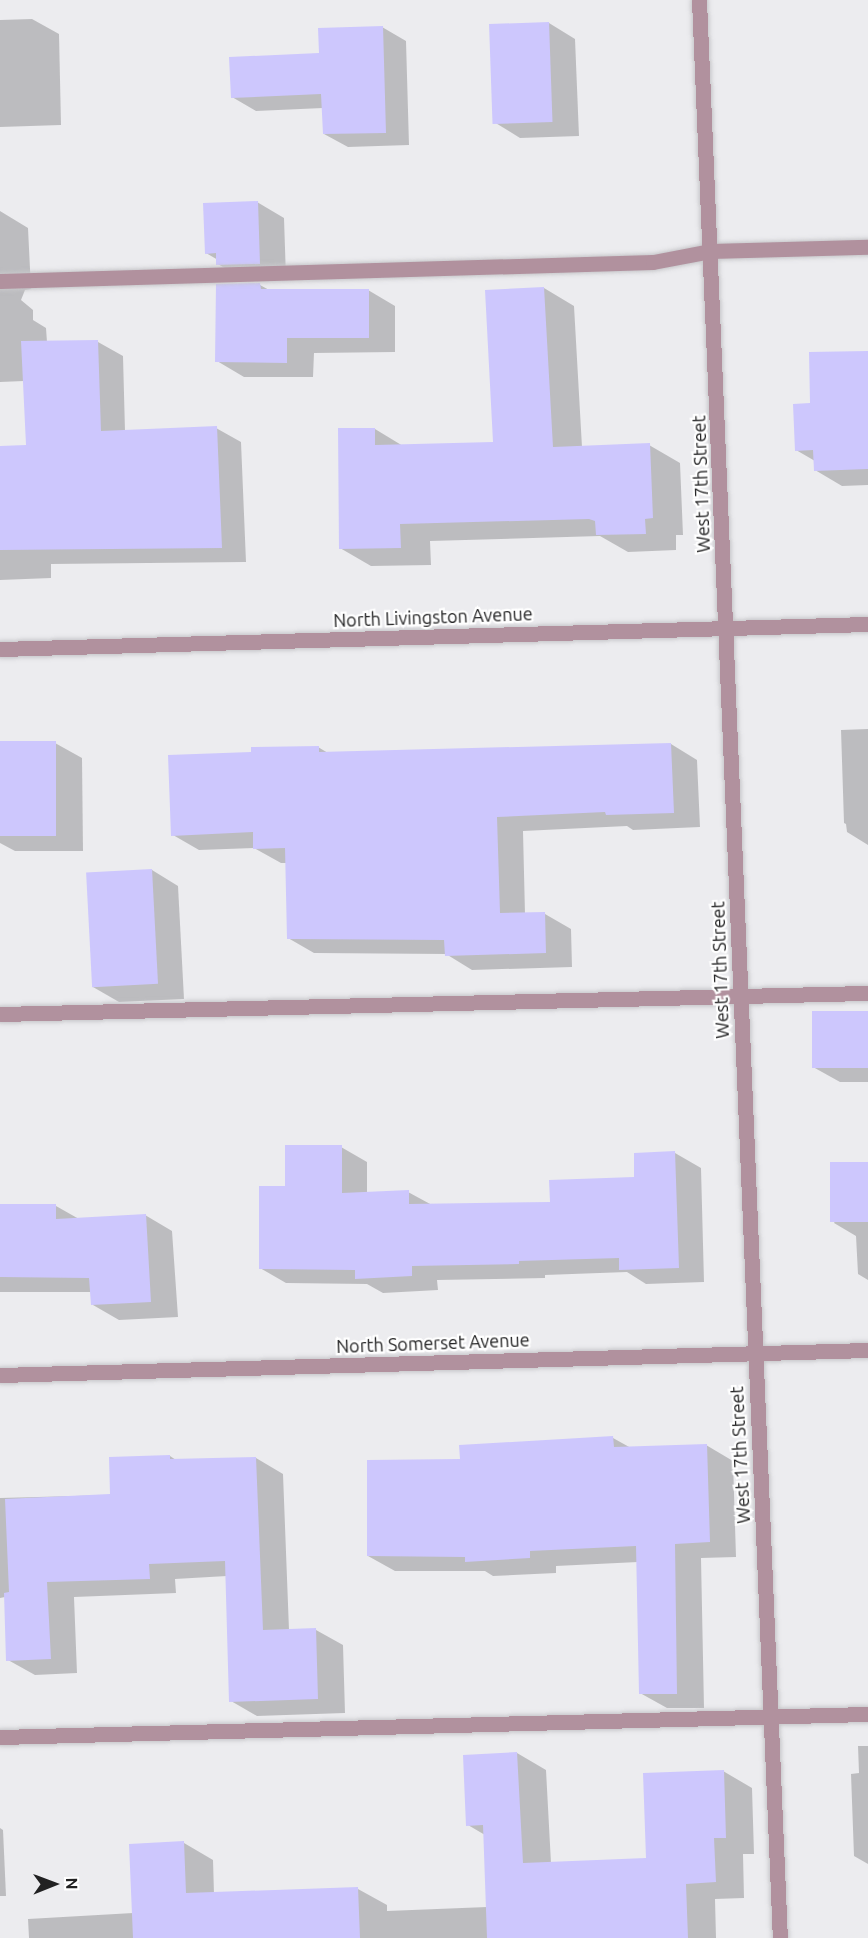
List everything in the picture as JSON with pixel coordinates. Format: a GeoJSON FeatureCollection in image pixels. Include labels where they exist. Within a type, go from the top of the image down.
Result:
{"type":"FeatureCollection","features":[{"type":"Feature","properties":{"kind":"street","name":"West 17th Street"},"geometry":{"type":"LineString","coordinates":[[699,0],[780,1938]]}},
{"type":"Feature","properties":{"kind":"street"},"geometry":{"type":"LineString","coordinates":[[0,281],[653,262],[710,250],[868,247]]}},
{"type":"Feature","properties":{"kind":"street","name":"North Livingston Avenue"},"geometry":{"type":"LineString","coordinates":[[0,649],[868,624]]}},
{"type":"Feature","properties":{"kind":"street"},"geometry":{"type":"LineString","coordinates":[[0,1014],[868,993]]}},
{"type":"Feature","properties":{"kind":"street","name":"North Somerset Avenue"},"geometry":{"type":"LineString","coordinates":[[0,1375],[868,1350]]}},
{"type":"Feature","properties":{"kind":"street"},"geometry":{"type":"LineString","coordinates":[[0,1737],[868,1714]]}},
{"type":"Feature","properties":{"kind":"building"},"geometry":{"type":"Polygon","coordinates":[[[549,22],[552,122],[493,124],[489,24],[549,22]]]}},
{"type":"Feature","properties":{"kind":"building"},"geometry":{"type":"Polygon","coordinates":[[[383,26],[386,133],[323,134],[321,94],[231,98],[229,57],[319,53],[318,28],[383,26]]]}},
{"type":"Feature","properties":{"kind":"building"},"geometry":{"type":"Polygon","coordinates":[[[258,201],[260,264],[216,265],[216,253],[205,254],[203,203],[258,201]]]}},
{"type":"Feature","properties":{"kind":"building"},"geometry":{"type":"Polygon","coordinates":[[[260,283],[261,289],[369,289],[369,338],[287,338],[287,363],[215,362],[216,284],[260,283]]]}},
{"type":"Feature","properties":{"kind":"building"},"geometry":{"type":"Polygon","coordinates":[[[544,287],[553,447],[650,443],[653,518],[645,519],[646,534],[596,535],[595,521],[589,519],[400,524],[401,548],[339,549],[338,428],[375,428],[375,445],[493,442],[485,290],[544,287]]]}},
{"type":"Feature","properties":{"kind":"building"},"geometry":{"type":"Polygon","coordinates":[[[98,340],[101,431],[217,426],[222,548],[0,550],[0,446],[26,445],[21,341],[98,340]]]}},
{"type":"Feature","properties":{"kind":"building"},"geometry":{"type":"Polygon","coordinates":[[[868,351],[868,469],[814,471],[813,450],[795,451],[793,404],[810,403],[809,352],[868,351]]]}},
{"type":"Feature","properties":{"kind":"building"},"geometry":{"type":"Polygon","coordinates":[[[0,741],[56,741],[56,836],[0,836],[0,741]]]}},
{"type":"Feature","properties":{"kind":"building"},"geometry":{"type":"Polygon","coordinates":[[[671,743],[674,813],[606,815],[605,812],[497,817],[500,913],[545,912],[546,953],[445,956],[444,940],[287,939],[285,848],[253,849],[253,832],[171,836],[168,755],[251,752],[251,747],[319,746],[319,752],[671,743]]]}},
{"type":"Feature","properties":{"kind":"building"},"geometry":{"type":"Polygon","coordinates":[[[152,869],[158,984],[92,987],[86,872],[152,869]]]}},
{"type":"Feature","properties":{"kind":"building"},"geometry":{"type":"Polygon","coordinates":[[[812,1011],[868,1011],[868,1068],[812,1068],[812,1011]]]}},
{"type":"Feature","properties":{"kind":"building"},"geometry":{"type":"Polygon","coordinates":[[[285,1145],[342,1145],[342,1193],[409,1190],[409,1204],[550,1202],[549,1180],[634,1177],[634,1153],[675,1151],[679,1268],[619,1270],[619,1258],[519,1261],[519,1264],[412,1266],[412,1276],[355,1279],[355,1270],[259,1269],[259,1186],[285,1186],[285,1145]]]}},
{"type":"Feature","properties":{"kind":"building"},"geometry":{"type":"Polygon","coordinates":[[[830,1162],[868,1162],[868,1222],[830,1222],[830,1162]]]}},
{"type":"Feature","properties":{"kind":"building"},"geometry":{"type":"Polygon","coordinates":[[[0,1204],[56,1204],[56,1219],[146,1214],[151,1302],[91,1305],[89,1278],[0,1277],[0,1204]]]}},
{"type":"Feature","properties":{"kind":"building"},"geometry":{"type":"Polygon","coordinates":[[[613,1436],[614,1447],[707,1444],[710,1542],[675,1544],[677,1694],[639,1694],[636,1546],[530,1551],[530,1558],[465,1562],[465,1557],[367,1556],[367,1460],[460,1459],[459,1445],[613,1436]]]}},
{"type":"Feature","properties":{"kind":"building"},"geometry":{"type":"Polygon","coordinates":[[[170,1455],[170,1459],[256,1457],[263,1630],[316,1628],[318,1699],[229,1702],[225,1561],[149,1564],[150,1579],[47,1582],[51,1659],[6,1661],[4,1593],[9,1592],[5,1499],[110,1494],[109,1457],[170,1455]]]}},
{"type":"Feature","properties":{"kind":"building"},"geometry":{"type":"Polygon","coordinates":[[[517,1752],[523,1863],[646,1858],[643,1773],[724,1770],[726,1838],[714,1838],[716,1882],[686,1884],[688,1938],[487,1938],[483,1825],[466,1826],[463,1755],[517,1752]]]}},
{"type":"Feature","properties":{"kind":"building"},"geometry":{"type":"Polygon","coordinates":[[[184,1841],[186,1893],[358,1887],[360,1938],[133,1938],[129,1844],[184,1841]]]}}]}
